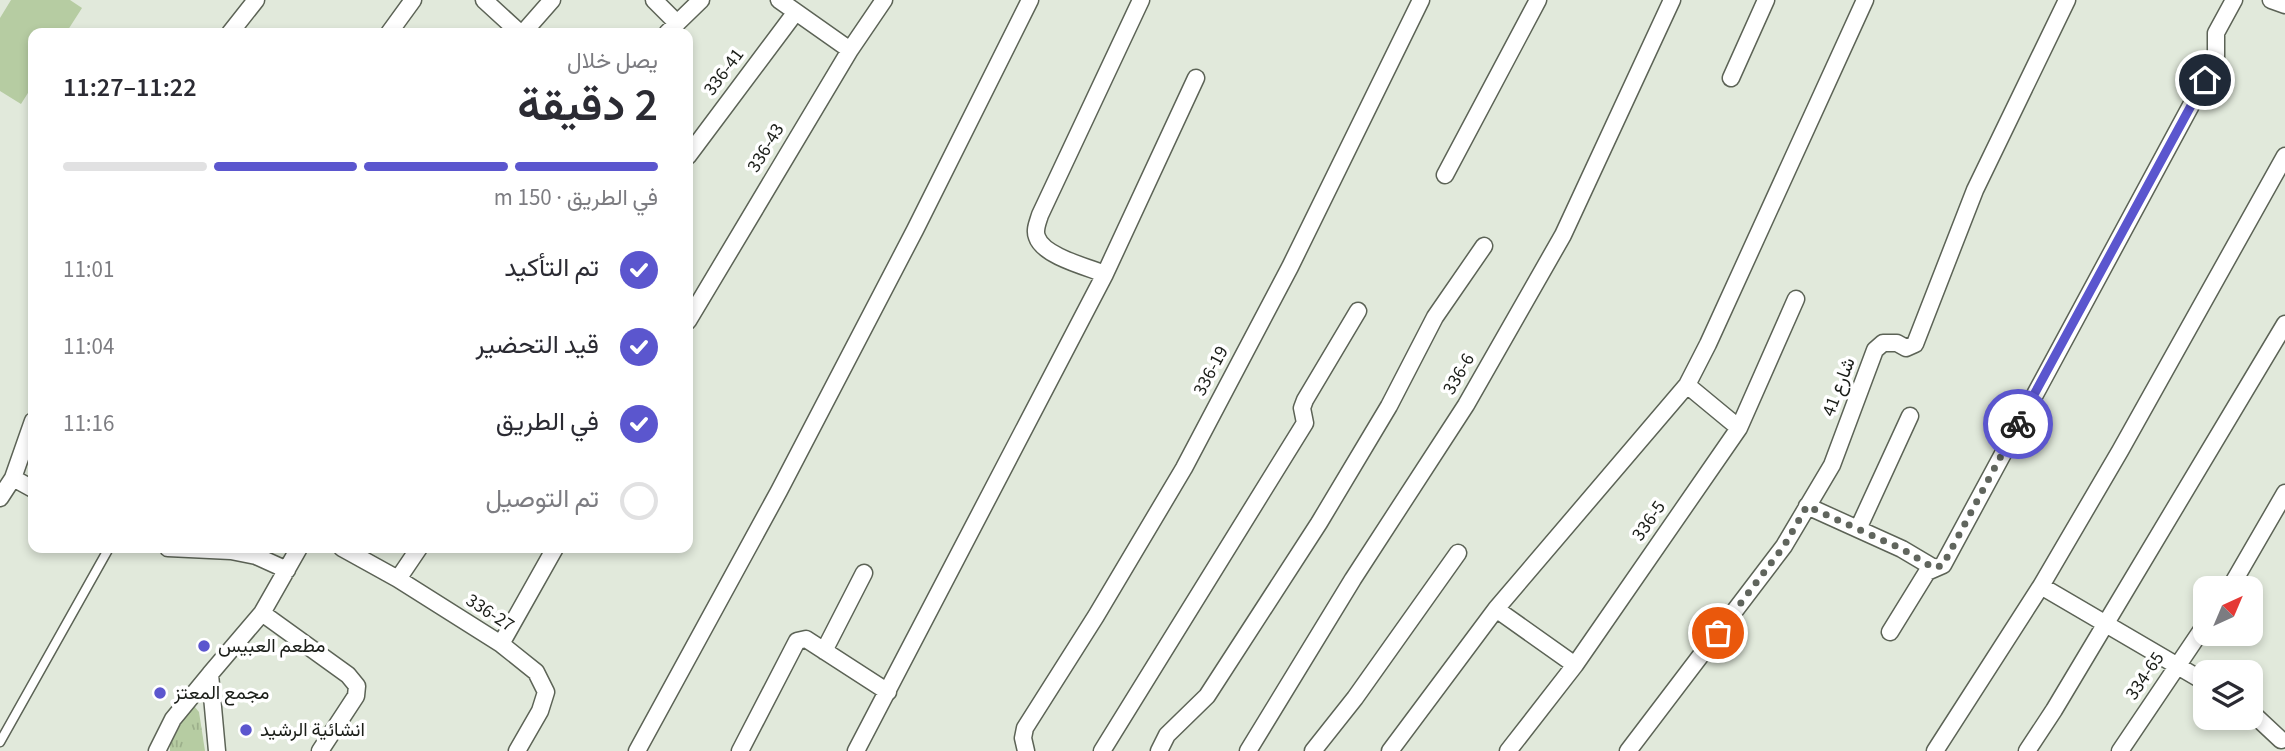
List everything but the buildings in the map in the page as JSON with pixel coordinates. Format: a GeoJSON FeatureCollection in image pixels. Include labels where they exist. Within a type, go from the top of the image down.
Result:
{"type":"FeatureCollection","features":[{"type":"Feature","properties":{"kind":"street"},"geometry":{"type":"LineString","coordinates":[[234,28],[257,0]]}},
{"type":"Feature","properties":{"kind":"street"},"geometry":{"type":"LineString","coordinates":[[393,28],[413,0]]}},
{"type":"Feature","properties":{"kind":"street"},"geometry":{"type":"LineString","coordinates":[[484,0],[516,28]]}},
{"type":"Feature","properties":{"kind":"street"},"geometry":{"type":"LineString","coordinates":[[527,28],[552,0]]}},
{"type":"Feature","properties":{"kind":"street"},"geometry":{"type":"LineString","coordinates":[[654,0],[672,28],[701,0]]}},
{"type":"Feature","properties":{"kind":"street"},"geometry":{"type":"LineString","coordinates":[[779,0],[850,50]]}},
{"type":"Feature","properties":{"kind":"street","name":"336-43"},"geometry":{"type":"LineString","coordinates":[[693,313],[850,50],[884,0]]}},
{"type":"Feature","properties":{"kind":"street"},"geometry":{"type":"LineString","coordinates":[[637,751],[785,479],[915,230],[1030,0]]}},
{"type":"Feature","properties":{"kind":"street"},"geometry":{"type":"LineString","coordinates":[[1105,275],[1050,253],[1040,243],[1036,229],[1040,215],[1141,0]]}},
{"type":"Feature","properties":{"kind":"street","name":"336-19"},"geometry":{"type":"LineString","coordinates":[[1026,751],[1023,738],[1025,728],[1096,616],[1184,468],[1290,267],[1421,0]]}},
{"type":"Feature","properties":{"kind":"street"},"geometry":{"type":"LineString","coordinates":[[1445,175],[1538,0]]}},
{"type":"Feature","properties":{"kind":"street","name":"336-6"},"geometry":{"type":"LineString","coordinates":[[1248,751],[1353,579],[1466,405],[1563,235],[1672,0]]}},
{"type":"Feature","properties":{"kind":"street"},"geometry":{"type":"LineString","coordinates":[[1731,78],[1766,0]]}},
{"type":"Feature","properties":{"kind":"street"},"geometry":{"type":"LineString","coordinates":[[1390,751],[1496,610],[1687,385],[1865,0]]}},
{"type":"Feature","properties":{"kind":"street","name":"شارع 41"},"geometry":{"type":"LineString","coordinates":[[1628,751],[1784,546],[1832,465],[1875,350],[1883,343],[1897,343],[1906,348],[1915,344],[1975,190],[2067,0]]}},
{"type":"Feature","properties":{"kind":"street"},"geometry":{"type":"LineString","coordinates":[[1890,632],[1927,572],[1943,565],[2216,59],[2216,33],[2234,0]]}},
{"type":"Feature","properties":{"kind":"street","name":"336-41"},"geometry":{"type":"LineString","coordinates":[[693,149],[795,13]]}},
{"type":"Feature","properties":{"kind":"street"},"geometry":{"type":"LineString","coordinates":[[856,751],[1105,275],[1196,78]]}},
{"type":"Feature","properties":{"kind":"street"},"geometry":{"type":"LineString","coordinates":[[1935,751],[2041,586],[2285,156]]}},
{"type":"Feature","properties":{"kind":"street"},"geometry":{"type":"LineString","coordinates":[[1159,751],[1167,735],[1207,696],[1389,406],[1435,317],[1484,246]]}},
{"type":"Feature","properties":{"kind":"street","name":"336-5"},"geometry":{"type":"LineString","coordinates":[[1508,751],[1575,665],[1739,428],[1796,299]]}},
{"type":"Feature","properties":{"kind":"street"},"geometry":{"type":"LineString","coordinates":[[1102,751],[1305,423],[1302,408],[1305,400],[1358,311]]}},
{"type":"Feature","properties":{"kind":"street"},"geometry":{"type":"LineString","coordinates":[[2027,751],[2285,324]]}},
{"type":"Feature","properties":{"kind":"street"},"geometry":{"type":"LineString","coordinates":[[1687,385],[1739,428]]}},
{"type":"Feature","properties":{"kind":"street"},"geometry":{"type":"LineString","coordinates":[[1858,529],[1910,416]]}},
{"type":"Feature","properties":{"kind":"street"},"geometry":{"type":"LineString","coordinates":[[0,498],[13,478],[28,435]]}},
{"type":"Feature","properties":{"kind":"street"},"geometry":{"type":"LineString","coordinates":[[13,478],[28,486]]}},
{"type":"Feature","properties":{"kind":"street"},"geometry":{"type":"LineString","coordinates":[[2237,576],[2285,494]]}},
{"type":"Feature","properties":{"kind":"street"},"geometry":{"type":"LineString","coordinates":[[1807,506],[1902,549],[1934,568]]}},
{"type":"Feature","properties":{"kind":"street"},"geometry":{"type":"LineString","coordinates":[[241,553],[256,556],[287,570]]}},
{"type":"Feature","properties":{"kind":"street"},"geometry":{"type":"LineString","coordinates":[[157,751],[173,719],[262,613],[296,553]]}},
{"type":"Feature","properties":{"kind":"street","name":"336-27"},"geometry":{"type":"LineString","coordinates":[[351,553],[398,579],[501,644],[536,672],[546,692],[540,710],[517,751]]}},
{"type":"Feature","properties":{"kind":"street"},"geometry":{"type":"LineString","coordinates":[[398,579],[416,553]]}},
{"type":"Feature","properties":{"kind":"street"},"geometry":{"type":"LineString","coordinates":[[501,644],[552,553]]}},
{"type":"Feature","properties":{"kind":"street"},"geometry":{"type":"LineString","coordinates":[[1313,751],[1355,698],[1458,553]]}},
{"type":"Feature","properties":{"kind":"street"},"geometry":{"type":"LineString","coordinates":[[824,651],[864,573]]}},
{"type":"Feature","properties":{"kind":"street"},"geometry":{"type":"LineString","coordinates":[[2041,586],[2193,674]]}},
{"type":"Feature","properties":{"kind":"street"},"geometry":{"type":"LineString","coordinates":[[1496,610],[1575,665]]}},
{"type":"Feature","properties":{"kind":"street"},"geometry":{"type":"LineString","coordinates":[[262,613],[348,675],[357,686],[356,696],[320,751]]}},
{"type":"Feature","properties":{"kind":"street"},"geometry":{"type":"LineString","coordinates":[[740,751],[797,641],[806,639],[888,692]]}},
{"type":"Feature","properties":{"kind":"street","name":"334-65"},"geometry":{"type":"LineString","coordinates":[[2120,751],[2193,642]]}},
{"type":"Feature","properties":{"kind":"street"},"geometry":{"type":"LineString","coordinates":[[209,674],[217,751]]}},
{"type":"Feature","properties":{"kind":"street"},"geometry":{"type":"LineString","coordinates":[[2263,723],[2281,740]]}},
{"type":"Feature","properties":{"kind":"lane"},"geometry":{"type":"LineString","coordinates":[[0,741],[106,553]]}},
{"type":"Feature","properties":{"kind":"green space"},"geometry":{"type":"Polygon","coordinates":[[[11,0],[70,0],[82,8],[69,28],[28,28],[28,93],[21,104],[0,91],[0,18],[11,0]]]}},
{"type":"Feature","properties":{"kind":"green space"},"geometry":{"type":"Polygon","coordinates":[[[190,706],[194,706],[199,712],[205,751],[170,751],[170,745],[190,706]]]}},
{"type":"Feature","properties":{"kind":"way so far"},"geometry":{"type":"LineString","coordinates":[[1718,633],[1784,546],[1807,506],[1902,549],[1934,568],[1943,565],[2018,424]]}},
{"type":"Feature","properties":{"kind":"place","name":"مطعم العبيس"},"geometry":{"type":"Point","coordinates":[204,646]}},
{"type":"Feature","properties":{"kind":"place","name":"مجمع المعتز"},"geometry":{"type":"Point","coordinates":[160,693]}},
{"type":"Feature","properties":{"kind":"place","name":"انشائية الرشيد"},"geometry":{"type":"Point","coordinates":[246,730]}},
{"type":"Feature","properties":{"kind":"route"},"geometry":{"type":"LineString","coordinates":[[2018,424],[2205,80]]}}]}
